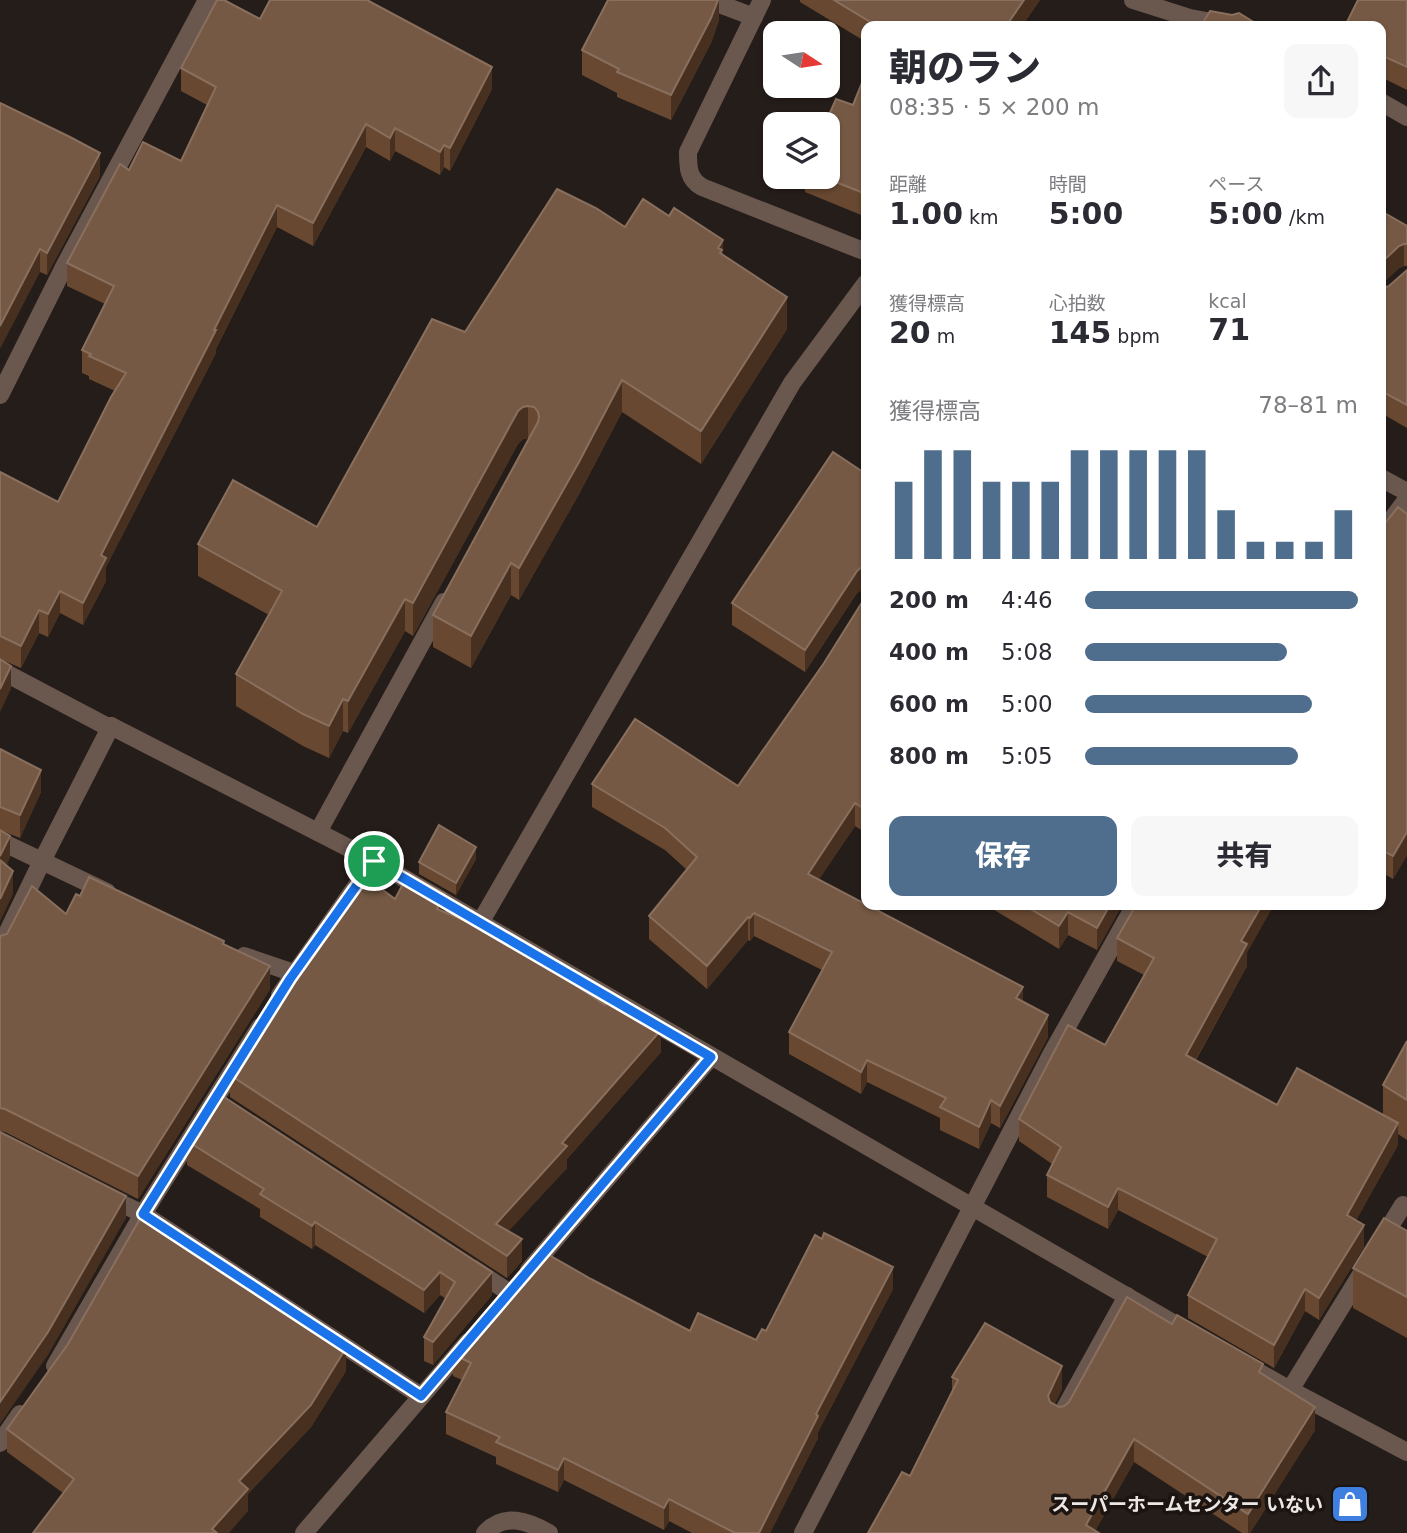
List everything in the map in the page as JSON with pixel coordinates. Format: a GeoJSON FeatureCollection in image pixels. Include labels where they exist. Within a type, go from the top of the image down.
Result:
{"type":"FeatureCollection","features":[{"type":"Feature","properties":{"kind":"street"},"geometry":{"type":"LineString","coordinates":[[0,395],[65,265],[207,0]]}},
{"type":"Feature","properties":{"kind":"street"},"geometry":{"type":"LineString","coordinates":[[709,0],[754,17]]}},
{"type":"Feature","properties":{"kind":"street"},"geometry":{"type":"LineString","coordinates":[[762,0],[688,152],[691,178],[702,187],[861,250]]}},
{"type":"Feature","properties":{"kind":"street"},"geometry":{"type":"LineString","coordinates":[[1133,0],[1206,21]]}},
{"type":"Feature","properties":{"kind":"street"},"geometry":{"type":"LineString","coordinates":[[1386,105],[1407,117]]}},
{"type":"Feature","properties":{"kind":"street"},"geometry":{"type":"LineString","coordinates":[[480,923],[792,383],[861,290]]}},
{"type":"Feature","properties":{"kind":"street"},"geometry":{"type":"LineString","coordinates":[[1386,481],[1407,492]]}},
{"type":"Feature","properties":{"kind":"street"},"geometry":{"type":"LineString","coordinates":[[1386,527],[1407,499]]}},
{"type":"Feature","properties":{"kind":"street"},"geometry":{"type":"LineString","coordinates":[[318,832],[449,593]]}},
{"type":"Feature","properties":{"kind":"street"},"geometry":{"type":"LineString","coordinates":[[0,670],[374,861],[1209,1343]]}},
{"type":"Feature","properties":{"kind":"street"},"geometry":{"type":"LineString","coordinates":[[0,948],[111,726]]}},
{"type":"Feature","properties":{"kind":"street"},"geometry":{"type":"LineString","coordinates":[[0,841],[127,902]]}},
{"type":"Feature","properties":{"kind":"street"},"geometry":{"type":"LineString","coordinates":[[43,1382],[58,1361],[143,1214],[220,1104],[294,973],[374,861]]}},
{"type":"Feature","properties":{"kind":"street"},"geometry":{"type":"LineString","coordinates":[[803,1533],[1051,1055],[1132,910]]}},
{"type":"Feature","properties":{"kind":"street"},"geometry":{"type":"LineString","coordinates":[[223,948],[294,973]]}},
{"type":"Feature","properties":{"kind":"street"},"geometry":{"type":"LineString","coordinates":[[453,1256],[505,1298],[711,1057]]}},
{"type":"Feature","properties":{"kind":"street"},"geometry":{"type":"LineString","coordinates":[[95,1190],[143,1214],[421,1396]]}},
{"type":"Feature","properties":{"kind":"street"},"geometry":{"type":"LineString","coordinates":[[1290,1390],[1403,1205]]}},
{"type":"Feature","properties":{"kind":"street"},"geometry":{"type":"LineString","coordinates":[[1059,1419],[1127,1296]]}},
{"type":"Feature","properties":{"kind":"street"},"geometry":{"type":"LineString","coordinates":[[304,1533],[474,1334]]}},
{"type":"Feature","properties":{"kind":"street"},"geometry":{"type":"LineString","coordinates":[[1232,1357],[1407,1452]]}},
{"type":"Feature","properties":{"kind":"street"},"geometry":{"type":"LineString","coordinates":[[0,1443],[29,1402]]}},
{"type":"Feature","properties":{"kind":"street"},"geometry":{"type":"LineString","coordinates":[[485,1533],[491,1526],[510,1519],[522,1520],[549,1533]]}},
{"type":"Feature","properties":{"kind":"building"},"geometry":{"type":"Polygon","coordinates":[[[217,0],[224,0],[260,19],[270,0],[367,0],[492,67],[450,148],[444,145],[440,152],[395,128],[390,138],[366,124],[313,223],[277,205],[101,555],[106,558],[83,603],[60,591],[48,614],[39,610],[21,646],[0,636],[0,472],[58,502],[126,373],[82,350],[114,286],[67,263],[120,164],[129,170],[143,142],[181,161],[216,87],[181,68],[217,0]]]}},
{"type":"Feature","properties":{"kind":"building"},"geometry":{"type":"Polygon","coordinates":[[[608,0],[718,0],[671,95],[617,72],[619,69],[582,50],[608,0]]]}},
{"type":"Feature","properties":{"kind":"building"},"geometry":{"type":"Polygon","coordinates":[[[834,0],[1024,0],[1009,21],[869,21],[834,0]]]}},
{"type":"Feature","properties":{"kind":"building"},"geometry":{"type":"Polygon","coordinates":[[[1358,0],[1407,0],[1407,67],[1386,57],[1386,21],[1348,21],[1358,0]]]}},
{"type":"Feature","properties":{"kind":"building"},"geometry":{"type":"Polygon","coordinates":[[[1210,11],[1232,15],[1239,13],[1252,21],[1204,21],[1210,11]]]}},
{"type":"Feature","properties":{"kind":"building"},"geometry":{"type":"Polygon","coordinates":[[[861,85],[861,192],[840,184],[840,112],[830,112],[836,99],[853,105],[861,85]]]}},
{"type":"Feature","properties":{"kind":"building"},"geometry":{"type":"Polygon","coordinates":[[[0,103],[100,153],[47,253],[40,249],[0,326],[0,103]]]}},
{"type":"Feature","properties":{"kind":"building"},"geometry":{"type":"Polygon","coordinates":[[[557,189],[596,208],[625,227],[643,199],[669,216],[674,208],[723,240],[718,248],[722,250],[720,253],[787,297],[701,431],[622,380],[519,568],[511,563],[471,636],[433,615],[538,422],[538,412],[534,407],[523,407],[518,411],[413,603],[405,599],[348,701],[343,699],[329,726],[303,714],[236,674],[282,591],[198,544],[233,480],[317,527],[432,319],[465,332],[557,189]]]}},
{"type":"Feature","properties":{"kind":"building"},"geometry":{"type":"Polygon","coordinates":[[[1386,214],[1407,226],[1407,244],[1399,246],[1386,258],[1386,214]]]}},
{"type":"Feature","properties":{"kind":"building"},"geometry":{"type":"Polygon","coordinates":[[[1407,270],[1407,405],[1386,394],[1386,287],[1407,270]]]}},
{"type":"Feature","properties":{"kind":"building"},"geometry":{"type":"Polygon","coordinates":[[[833,452],[861,471],[861,568],[805,650],[732,603],[833,452]]]}},
{"type":"Feature","properties":{"kind":"building"},"geometry":{"type":"Polygon","coordinates":[[[1398,507],[1407,514],[1407,832],[1393,856],[1386,852],[1386,522],[1398,507]]]}},
{"type":"Feature","properties":{"kind":"building"},"geometry":{"type":"Polygon","coordinates":[[[861,604],[861,807],[855,803],[808,874],[861,902],[861,910],[876,910],[1023,987],[1016,998],[1048,1015],[1000,1106],[991,1100],[979,1127],[940,1107],[946,1098],[867,1060],[861,1072],[789,1032],[832,952],[754,913],[707,966],[649,916],[697,857],[665,828],[592,784],[635,719],[738,786],[824,663],[861,604]]]}},
{"type":"Feature","properties":{"kind":"building"},"geometry":{"type":"Polygon","coordinates":[[[0,659],[11,666],[0,689],[0,659]]]}},
{"type":"Feature","properties":{"kind":"building"},"geometry":{"type":"Polygon","coordinates":[[[0,749],[41,770],[20,815],[0,807],[0,749]]]}},
{"type":"Feature","properties":{"kind":"building"},"geometry":{"type":"Polygon","coordinates":[[[439,825],[476,847],[456,883],[419,862],[439,825]]]}},
{"type":"Feature","properties":{"kind":"building"},"geometry":{"type":"Polygon","coordinates":[[[0,830],[10,836],[0,856],[0,830]]]}},
{"type":"Feature","properties":{"kind":"building"},"geometry":{"type":"Polygon","coordinates":[[[0,860],[13,871],[0,899],[0,860]]]}},
{"type":"Feature","properties":{"kind":"building"},"geometry":{"type":"Polygon","coordinates":[[[409,873],[445,894],[437,909],[503,937],[605,1005],[608,998],[661,1030],[562,1143],[567,1146],[496,1224],[522,1239],[507,1256],[230,1075],[291,977],[294,978],[368,879],[395,899],[409,873]]]}},
{"type":"Feature","properties":{"kind":"building"},"geometry":{"type":"Polygon","coordinates":[[[89,877],[224,941],[223,944],[270,966],[138,1176],[0,1108],[0,936],[7,934],[32,886],[66,914],[76,894],[80,896],[89,877]]]}},
{"type":"Feature","properties":{"kind":"building"},"geometry":{"type":"Polygon","coordinates":[[[1032,910],[1107,910],[1097,928],[1068,912],[1059,926],[1032,910]]]}},
{"type":"Feature","properties":{"kind":"building"},"geometry":{"type":"Polygon","coordinates":[[[1133,910],[1259,910],[1241,941],[1247,944],[1186,1055],[1277,1105],[1297,1068],[1398,1123],[1347,1215],[1364,1225],[1319,1298],[1305,1289],[1274,1345],[1188,1295],[1217,1239],[1118,1188],[1108,1207],[1047,1175],[1061,1147],[1019,1119],[1068,1025],[1105,1045],[1154,958],[1117,938],[1133,910]]]}},
{"type":"Feature","properties":{"kind":"building"},"geometry":{"type":"Polygon","coordinates":[[[1407,1041],[1407,1100],[1383,1085],[1407,1041]]]}},
{"type":"Feature","properties":{"kind":"building"},"geometry":{"type":"Polygon","coordinates":[[[218,1093],[492,1272],[433,1342],[424,1337],[455,1282],[440,1272],[424,1290],[315,1222],[312,1226],[260,1194],[264,1189],[187,1141],[218,1093]]]}},
{"type":"Feature","properties":{"kind":"building"},"geometry":{"type":"Polygon","coordinates":[[[0,1132],[126,1196],[48,1332],[0,1402],[0,1132]]]}},
{"type":"Feature","properties":{"kind":"building"},"geometry":{"type":"Polygon","coordinates":[[[141,1217],[346,1348],[311,1405],[239,1481],[248,1489],[212,1529],[217,1533],[33,1533],[74,1479],[7,1429],[68,1344],[141,1217]]]}},
{"type":"Feature","properties":{"kind":"building"},"geometry":{"type":"Polygon","coordinates":[[[1384,1218],[1407,1231],[1407,1297],[1353,1268],[1384,1218]]]}},
{"type":"Feature","properties":{"kind":"building"},"geometry":{"type":"Polygon","coordinates":[[[824,1233],[893,1267],[816,1414],[818,1416],[759,1533],[735,1533],[669,1499],[664,1508],[564,1458],[558,1470],[496,1442],[500,1437],[446,1412],[471,1363],[453,1354],[542,1251],[690,1331],[698,1313],[756,1340],[762,1329],[766,1331],[815,1235],[822,1239],[824,1233]]]}},
{"type":"Feature","properties":{"kind":"building"},"geometry":{"type":"Polygon","coordinates":[[[1127,1297],[1172,1324],[1177,1315],[1263,1364],[1259,1372],[1315,1407],[1248,1514],[1134,1439],[1086,1525],[1099,1533],[868,1533],[902,1472],[910,1476],[958,1380],[952,1377],[985,1323],[1062,1366],[1048,1396],[1050,1402],[1059,1407],[1069,1402],[1127,1297]]]}},
{"type":"Feature","properties":{"kind":"place","name":"スーパーホームセンター いない"},"geometry":{"type":"Point","coordinates":[1350,1504]}},
{"type":"Feature","properties":{"kind":"route"},"geometry":{"type":"LineString","coordinates":[[374,861],[711,1057],[421,1396],[143,1214],[290,979],[374,861]]}}]}
